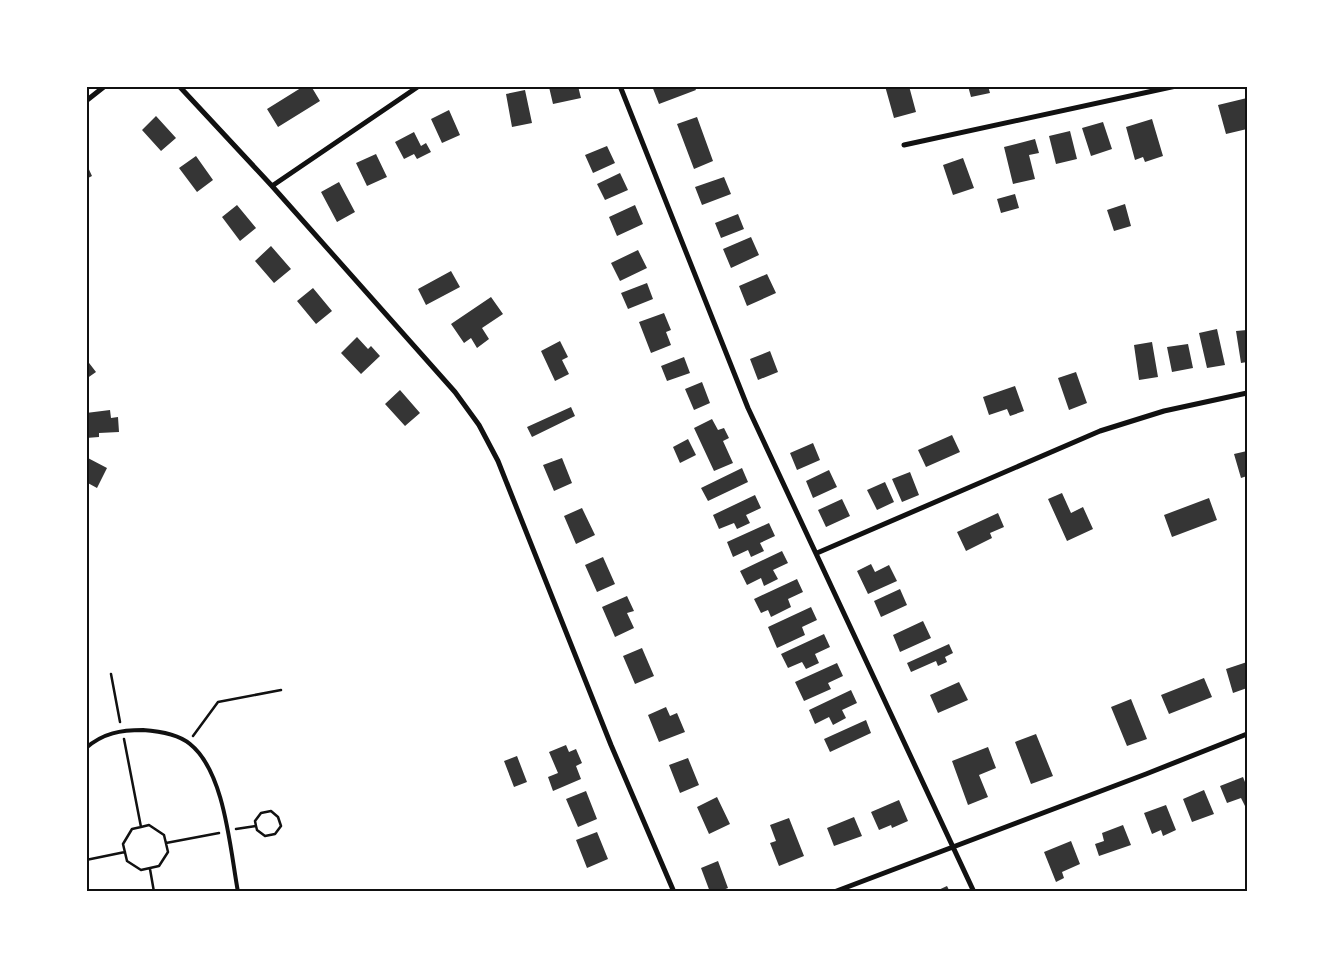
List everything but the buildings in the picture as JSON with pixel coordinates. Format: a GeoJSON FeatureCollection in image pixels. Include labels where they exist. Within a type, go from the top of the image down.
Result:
{"type":"FeatureCollection","features":[{"type":"Feature","properties":{"kind":"street"},"geometry":{"type":"LineString","coordinates":[[86,101],[105,86]]}},
{"type":"Feature","properties":{"kind":"street"},"geometry":{"type":"LineString","coordinates":[[179,86],[272,186],[455,392],[479,425],[498,461],[608,736],[674,892]]}},
{"type":"Feature","properties":{"kind":"street"},"geometry":{"type":"LineString","coordinates":[[272,186],[419,86]]}},
{"type":"Feature","properties":{"kind":"street"},"geometry":{"type":"LineString","coordinates":[[620,86],[734,374],[974,892]]}},
{"type":"Feature","properties":{"kind":"street"},"geometry":{"type":"LineString","coordinates":[[904,145],[1176,86]]}},
{"type":"Feature","properties":{"kind":"street"},"geometry":{"type":"LineString","coordinates":[[817,553],[1100,431],[1164,411],[1247,393]]}},
{"type":"Feature","properties":{"kind":"street"},"geometry":{"type":"LineString","coordinates":[[834,892],[1247,734]]}},
{"type":"Feature","properties":{"kind":"lane"},"geometry":{"type":"LineString","coordinates":[[86,748],[96,739],[122,730],[159,731],[188,743],[211,769],[238,892]]}},
{"type":"Feature","properties":{"kind":"path"},"geometry":{"type":"LineString","coordinates":[[111,674],[141,827]]}},
{"type":"Feature","properties":{"kind":"path"},"geometry":{"type":"LineString","coordinates":[[188,743],[218,702],[281,690]]}},
{"type":"Feature","properties":{"kind":"path"},"geometry":{"type":"LineString","coordinates":[[271,811],[278,817],[280,826],[275,834],[265,836],[257,830],[256,826],[255,821],[261,813],[271,811]]}},
{"type":"Feature","properties":{"kind":"path"},"geometry":{"type":"LineString","coordinates":[[149,825],[164,835],[168,852],[159,866],[141,870],[127,861],[123,844],[132,829],[141,827],[149,825]]}},
{"type":"Feature","properties":{"kind":"path"},"geometry":{"type":"LineString","coordinates":[[166,843],[256,826]]}},
{"type":"Feature","properties":{"kind":"path"},"geometry":{"type":"LineString","coordinates":[[86,860],[125,852]]}},
{"type":"Feature","properties":{"kind":"path"},"geometry":{"type":"LineString","coordinates":[[150,868],[154,892]]}}]}
